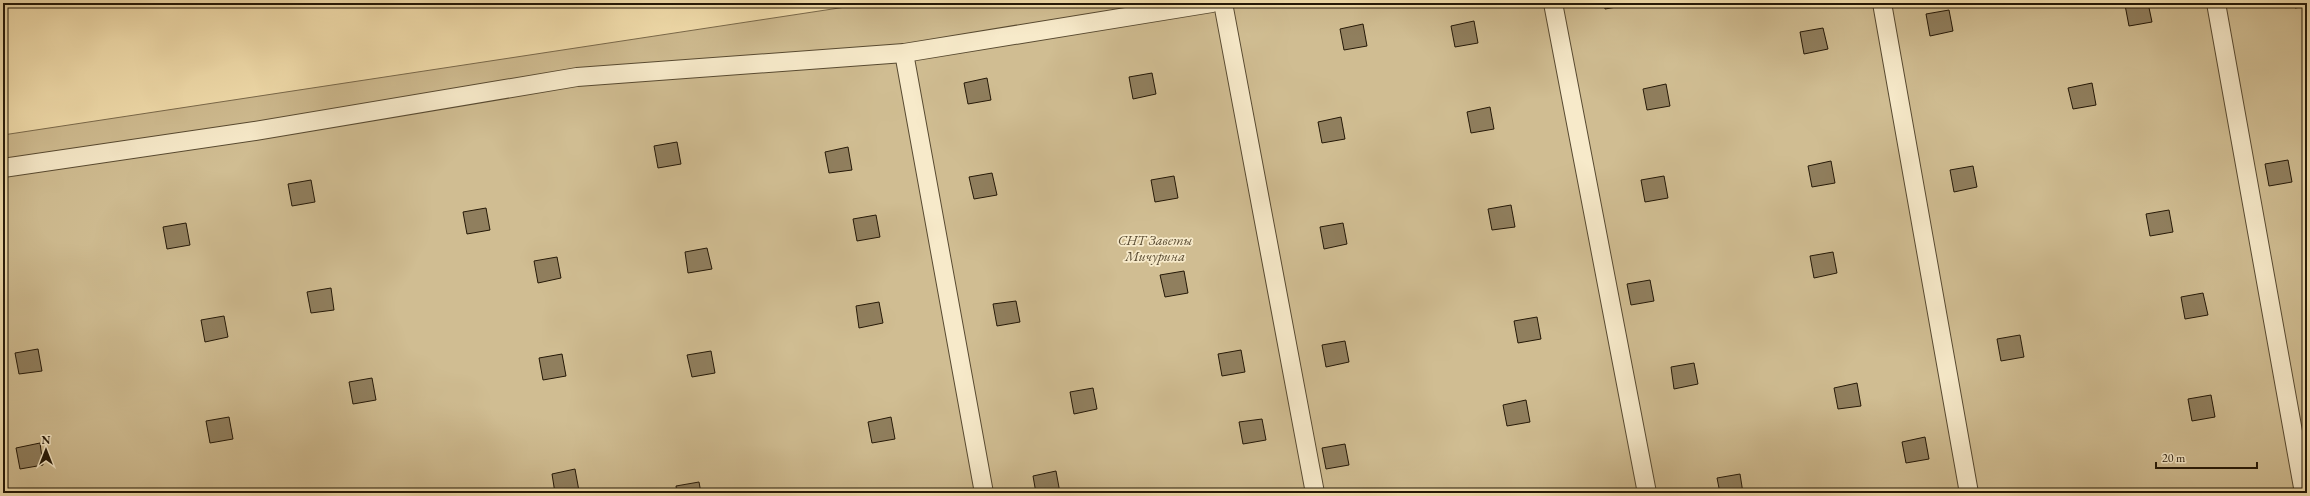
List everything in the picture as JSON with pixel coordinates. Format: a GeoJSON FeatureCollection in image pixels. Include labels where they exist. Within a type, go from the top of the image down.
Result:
{"type":"FeatureCollection","features":[{"type":"Feature","properties":{"kind":"lane"},"geometry":{"type":"LineString","coordinates":[[3,168],[255,131],[577,77],[904,53],[1212,3]]}},
{"type":"Feature","properties":{"kind":"lane"},"geometry":{"type":"LineString","coordinates":[[1223,3],[1315,493]]}},
{"type":"Feature","properties":{"kind":"lane"},"geometry":{"type":"LineString","coordinates":[[1553,3],[1647,493]]}},
{"type":"Feature","properties":{"kind":"lane"},"geometry":{"type":"LineString","coordinates":[[1882,3],[1969,493]]}},
{"type":"Feature","properties":{"kind":"lane"},"geometry":{"type":"LineString","coordinates":[[2216,3],[2304,493]]}},
{"type":"Feature","properties":{"kind":"lane"},"geometry":{"type":"LineString","coordinates":[[904,53],[984,493]]}},
{"type":"Feature","properties":{"kind":"green space","name":"СНТ Заветы Мичурина"},"geometry":{"type":"Polygon","coordinates":[[[872,3],[2307,3],[2307,493],[3,493],[3,135],[872,3]]]}},
{"type":"Feature","properties":{"kind":"building"},"geometry":{"type":"Polygon","coordinates":[[[1604,3],[1628,3],[1628,5],[1605,9],[1604,3]]]}},
{"type":"Feature","properties":{"kind":"building"},"geometry":{"type":"Polygon","coordinates":[[[2133,3],[2148,3],[2152,22],[2129,26],[2125,5],[2133,3]]]}},
{"type":"Feature","properties":{"kind":"building"},"geometry":{"type":"Polygon","coordinates":[[[2294,3],[2307,3],[2307,6],[2295,8],[2294,3]]]}},
{"type":"Feature","properties":{"kind":"building"},"geometry":{"type":"Polygon","coordinates":[[[1949,10],[1953,31],[1930,36],[1926,14],[1949,10]]]}},
{"type":"Feature","properties":{"kind":"building"},"geometry":{"type":"Polygon","coordinates":[[[1474,21],[1478,43],[1455,47],[1451,26],[1474,21]]]}},
{"type":"Feature","properties":{"kind":"building"},"geometry":{"type":"Polygon","coordinates":[[[1363,24],[1367,46],[1344,50],[1340,29],[1363,24]]]}},
{"type":"Feature","properties":{"kind":"building"},"geometry":{"type":"Polygon","coordinates":[[[1823,28],[1828,49],[1804,54],[1800,32],[1823,28]]]}},
{"type":"Feature","properties":{"kind":"building"},"geometry":{"type":"Polygon","coordinates":[[[1152,73],[1156,94],[1133,99],[1129,77],[1152,73]]]}},
{"type":"Feature","properties":{"kind":"building"},"geometry":{"type":"Polygon","coordinates":[[[987,78],[991,100],[968,104],[964,83],[987,78]]]}},
{"type":"Feature","properties":{"kind":"building"},"geometry":{"type":"Polygon","coordinates":[[[2092,83],[2096,105],[2073,109],[2068,88],[2092,83]]]}},
{"type":"Feature","properties":{"kind":"building"},"geometry":{"type":"Polygon","coordinates":[[[1666,84],[1670,106],[1647,110],[1643,89],[1666,84]]]}},
{"type":"Feature","properties":{"kind":"building"},"geometry":{"type":"Polygon","coordinates":[[[1490,107],[1494,129],[1471,133],[1467,112],[1490,107]]]}},
{"type":"Feature","properties":{"kind":"building"},"geometry":{"type":"Polygon","coordinates":[[[1341,117],[1345,139],[1322,143],[1318,122],[1341,117]]]}},
{"type":"Feature","properties":{"kind":"building"},"geometry":{"type":"Polygon","coordinates":[[[677,142],[681,164],[658,168],[654,146],[677,142]]]}},
{"type":"Feature","properties":{"kind":"building"},"geometry":{"type":"Polygon","coordinates":[[[848,147],[852,170],[829,173],[825,152],[848,147]]]}},
{"type":"Feature","properties":{"kind":"building"},"geometry":{"type":"Polygon","coordinates":[[[2288,160],[2292,182],[2269,186],[2265,164],[2288,160]]]}},
{"type":"Feature","properties":{"kind":"building"},"geometry":{"type":"Polygon","coordinates":[[[1831,161],[1835,183],[1812,187],[1808,166],[1831,161]]]}},
{"type":"Feature","properties":{"kind":"building"},"geometry":{"type":"Polygon","coordinates":[[[1973,166],[1977,187],[1954,192],[1950,170],[1973,166]]]}},
{"type":"Feature","properties":{"kind":"building"},"geometry":{"type":"Polygon","coordinates":[[[992,173],[997,195],[974,199],[969,177],[992,173]]]}},
{"type":"Feature","properties":{"kind":"building"},"geometry":{"type":"Polygon","coordinates":[[[1174,176],[1178,198],[1155,202],[1151,180],[1174,176]]]}},
{"type":"Feature","properties":{"kind":"building"},"geometry":{"type":"Polygon","coordinates":[[[1664,176],[1668,198],[1645,202],[1641,180],[1664,176]]]}},
{"type":"Feature","properties":{"kind":"building"},"geometry":{"type":"Polygon","coordinates":[[[311,180],[315,202],[292,206],[288,184],[311,180]]]}},
{"type":"Feature","properties":{"kind":"building"},"geometry":{"type":"Polygon","coordinates":[[[1511,205],[1515,227],[1492,230],[1488,209],[1511,205]]]}},
{"type":"Feature","properties":{"kind":"building"},"geometry":{"type":"Polygon","coordinates":[[[486,208],[490,230],[467,234],[463,212],[486,208]]]}},
{"type":"Feature","properties":{"kind":"building"},"geometry":{"type":"Polygon","coordinates":[[[2169,210],[2173,232],[2150,236],[2146,214],[2169,210]]]}},
{"type":"Feature","properties":{"kind":"building"},"geometry":{"type":"Polygon","coordinates":[[[876,215],[880,237],[857,241],[853,219],[876,215]]]}},
{"type":"Feature","properties":{"kind":"building"},"geometry":{"type":"Polygon","coordinates":[[[186,223],[190,245],[167,249],[163,227],[186,223]]]}},
{"type":"Feature","properties":{"kind":"building"},"geometry":{"type":"Polygon","coordinates":[[[1343,223],[1347,244],[1324,249],[1320,227],[1343,223]]]}},
{"type":"Feature","properties":{"kind":"building"},"geometry":{"type":"Polygon","coordinates":[[[707,248],[712,269],[688,273],[685,252],[707,248]]]}},
{"type":"Feature","properties":{"kind":"building"},"geometry":{"type":"Polygon","coordinates":[[[1833,252],[1837,273],[1814,278],[1810,256],[1833,252]]]}},
{"type":"Feature","properties":{"kind":"building"},"geometry":{"type":"Polygon","coordinates":[[[557,257],[561,278],[538,283],[534,261],[557,257]]]}},
{"type":"Feature","properties":{"kind":"building"},"geometry":{"type":"Polygon","coordinates":[[[1184,271],[1188,293],[1165,297],[1160,275],[1184,271]]]}},
{"type":"Feature","properties":{"kind":"building"},"geometry":{"type":"Polygon","coordinates":[[[1650,280],[1654,301],[1631,305],[1627,284],[1650,280]]]}},
{"type":"Feature","properties":{"kind":"building"},"geometry":{"type":"Polygon","coordinates":[[[331,288],[334,310],[311,313],[307,292],[331,288]]]}},
{"type":"Feature","properties":{"kind":"building"},"geometry":{"type":"Polygon","coordinates":[[[2203,293],[2208,315],[2185,319],[2181,297],[2203,293]]]}},
{"type":"Feature","properties":{"kind":"building"},"geometry":{"type":"Polygon","coordinates":[[[1016,301],[1020,322],[997,326],[993,304],[1016,301]]]}},
{"type":"Feature","properties":{"kind":"building"},"geometry":{"type":"Polygon","coordinates":[[[879,302],[883,323],[859,328],[856,306],[879,302]]]}},
{"type":"Feature","properties":{"kind":"building"},"geometry":{"type":"Polygon","coordinates":[[[224,316],[228,337],[205,342],[201,320],[224,316]]]}},
{"type":"Feature","properties":{"kind":"building"},"geometry":{"type":"Polygon","coordinates":[[[1537,317],[1541,339],[1518,343],[1514,321],[1537,317]]]}},
{"type":"Feature","properties":{"kind":"building"},"geometry":{"type":"Polygon","coordinates":[[[2020,335],[2024,357],[2001,361],[1997,339],[2020,335]]]}},
{"type":"Feature","properties":{"kind":"building"},"geometry":{"type":"Polygon","coordinates":[[[1345,341],[1349,362],[1326,367],[1322,345],[1345,341]]]}},
{"type":"Feature","properties":{"kind":"building"},"geometry":{"type":"Polygon","coordinates":[[[38,349],[42,371],[19,374],[15,353],[38,349]]]}},
{"type":"Feature","properties":{"kind":"building"},"geometry":{"type":"Polygon","coordinates":[[[1241,350],[1245,372],[1222,376],[1218,354],[1241,350]]]}},
{"type":"Feature","properties":{"kind":"building"},"geometry":{"type":"Polygon","coordinates":[[[711,351],[715,373],[692,377],[687,355],[711,351]]]}},
{"type":"Feature","properties":{"kind":"building"},"geometry":{"type":"Polygon","coordinates":[[[562,354],[566,376],[543,380],[539,358],[562,354]]]}},
{"type":"Feature","properties":{"kind":"building"},"geometry":{"type":"Polygon","coordinates":[[[1694,363],[1698,384],[1674,389],[1671,367],[1694,363]]]}},
{"type":"Feature","properties":{"kind":"building"},"geometry":{"type":"Polygon","coordinates":[[[372,378],[376,400],[353,404],[349,382],[372,378]]]}},
{"type":"Feature","properties":{"kind":"building"},"geometry":{"type":"Polygon","coordinates":[[[1857,383],[1861,406],[1838,409],[1834,388],[1857,383]]]}},
{"type":"Feature","properties":{"kind":"building"},"geometry":{"type":"Polygon","coordinates":[[[1093,388],[1097,409],[1074,414],[1070,392],[1093,388]]]}},
{"type":"Feature","properties":{"kind":"building"},"geometry":{"type":"Polygon","coordinates":[[[2211,395],[2215,417],[2192,421],[2188,399],[2211,395]]]}},
{"type":"Feature","properties":{"kind":"building"},"geometry":{"type":"Polygon","coordinates":[[[1526,400],[1530,422],[1507,426],[1503,405],[1526,400]]]}},
{"type":"Feature","properties":{"kind":"building"},"geometry":{"type":"Polygon","coordinates":[[[229,417],[233,439],[210,443],[206,421],[229,417]]]}},
{"type":"Feature","properties":{"kind":"building"},"geometry":{"type":"Polygon","coordinates":[[[891,417],[895,439],[872,443],[868,422],[891,417]]]}},
{"type":"Feature","properties":{"kind":"building"},"geometry":{"type":"Polygon","coordinates":[[[1262,419],[1266,440],[1243,444],[1239,422],[1262,419]]]}},
{"type":"Feature","properties":{"kind":"building"},"geometry":{"type":"Polygon","coordinates":[[[1925,437],[1929,459],[1906,463],[1902,442],[1925,437]]]}},
{"type":"Feature","properties":{"kind":"building"},"geometry":{"type":"Polygon","coordinates":[[[40,443],[43,465],[20,469],[16,448],[40,443]]]}},
{"type":"Feature","properties":{"kind":"building"},"geometry":{"type":"Polygon","coordinates":[[[1345,444],[1349,465],[1326,469],[1322,448],[1345,444]]]}},
{"type":"Feature","properties":{"kind":"building"},"geometry":{"type":"Polygon","coordinates":[[[575,469],[579,491],[555,493],[552,474],[575,469]]]}},
{"type":"Feature","properties":{"kind":"building"},"geometry":{"type":"Polygon","coordinates":[[[1056,471],[1060,493],[1036,493],[1033,476],[1056,471]]]}},
{"type":"Feature","properties":{"kind":"building"},"geometry":{"type":"Polygon","coordinates":[[[1740,474],[1743,493],[1720,493],[1717,478],[1740,474]]]}},
{"type":"Feature","properties":{"kind":"building"},"geometry":{"type":"Polygon","coordinates":[[[699,482],[701,493],[677,493],[676,486],[699,482]]]}}]}
